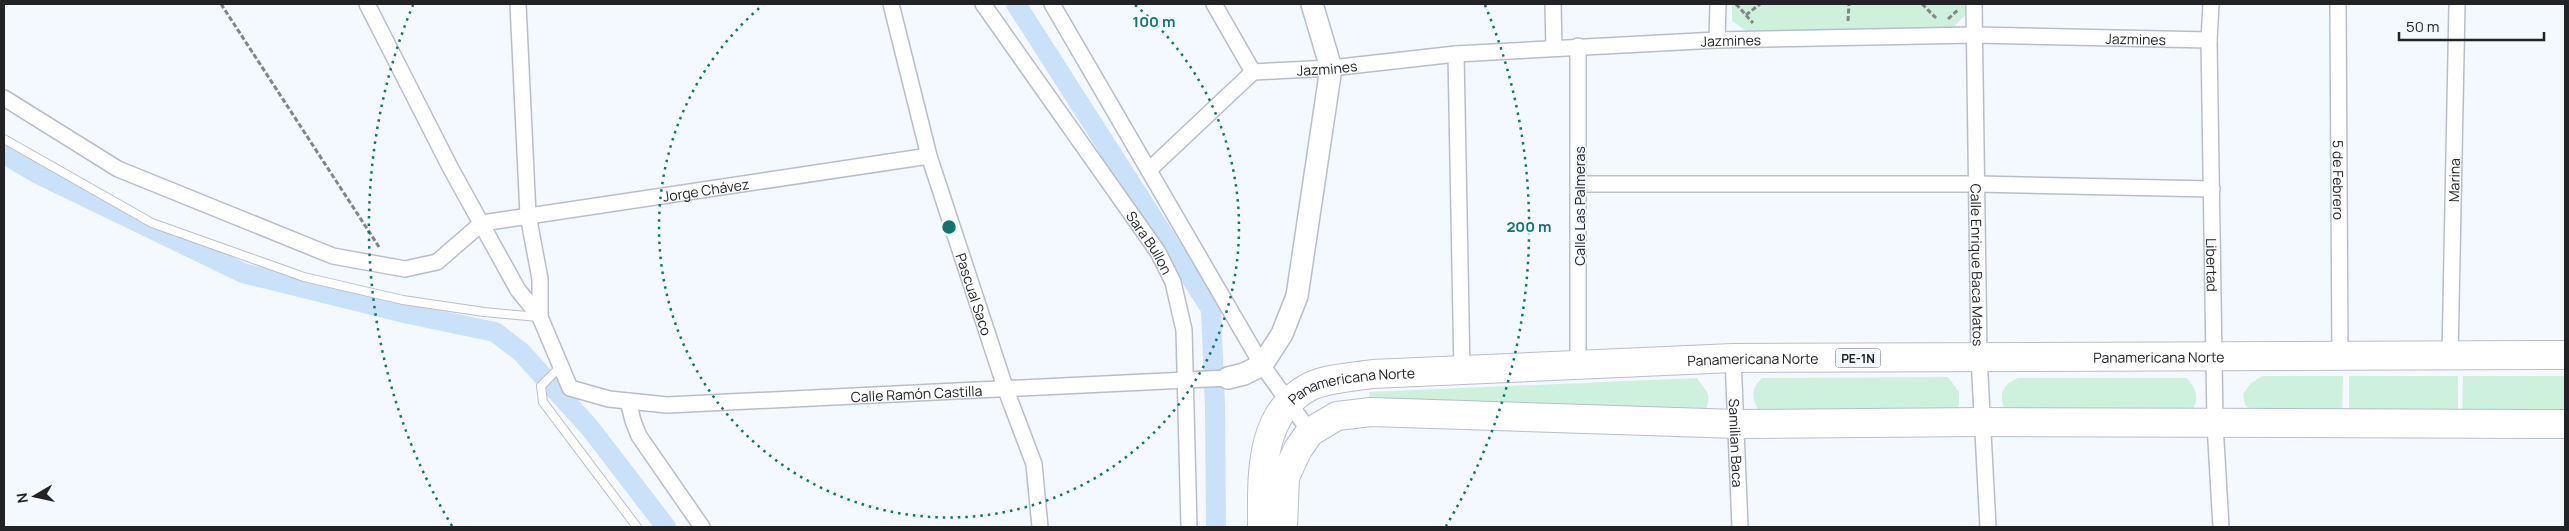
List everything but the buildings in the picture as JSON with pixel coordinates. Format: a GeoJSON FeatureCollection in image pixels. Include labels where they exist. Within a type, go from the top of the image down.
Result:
{"type":"FeatureCollection","features":[{"type":"Feature","properties":{"kind":"highway","name":"Panamericana Norte"},"geometry":{"type":"LineString","coordinates":[[1262,527],[1262,476],[1266,448],[1273,424],[1290,403],[1311,386],[1336,379],[1372,374],[1462,372],[1733,358],[2565,355]]}},
{"type":"Feature","properties":{"kind":"highway","name":"Panamericana Norte"},"geometry":{"type":"LineString","coordinates":[[1283,527],[1285,478],[1298,448],[1310,432],[1337,416],[1371,412],[1737,424],[1980,422],[2565,424]]}},
{"type":"Feature","properties":{"kind":"street"},"geometry":{"type":"LineString","coordinates":[[367,4],[451,169],[518,290],[540,317]]}},
{"type":"Feature","properties":{"kind":"street"},"geometry":{"type":"LineString","coordinates":[[518,4],[528,215],[540,279],[540,317],[555,371]]}},
{"type":"Feature","properties":{"kind":"street","name":"Pascual Saco"},"geometry":{"type":"LineString","coordinates":[[891,4],[928,156],[1006,390],[1034,464],[1040,527]]}},
{"type":"Feature","properties":{"kind":"street","name":"Sara Bullon"},"geometry":{"type":"LineString","coordinates":[[983,4],[1158,252],[1173,282],[1184,330],[1191,380],[1189,527]]}},
{"type":"Feature","properties":{"kind":"street"},"geometry":{"type":"LineString","coordinates":[[1052,4],[1262,365],[1310,432]]}},
{"type":"Feature","properties":{"kind":"street"},"geometry":{"type":"LineString","coordinates":[[1148,170],[1253,72],[1214,4]]}},
{"type":"Feature","properties":{"kind":"street"},"geometry":{"type":"LineString","coordinates":[[1262,365],[1282,334],[1297,296],[1331,68],[1312,4]]}},
{"type":"Feature","properties":{"kind":"street"},"geometry":{"type":"LineString","coordinates":[[1553,4],[1554,48]]}},
{"type":"Feature","properties":{"kind":"street"},"geometry":{"type":"LineString","coordinates":[[1718,4],[1718,40]]}},
{"type":"Feature","properties":{"kind":"street","name":"Calle Enrique Baca Matos"},"geometry":{"type":"LineString","coordinates":[[1974,4],[1980,422],[1988,527]]}},
{"type":"Feature","properties":{"kind":"street","name":"Libertad"},"geometry":{"type":"LineString","coordinates":[[2211,4],[2209,40],[2213,356],[2221,527]]}},
{"type":"Feature","properties":{"kind":"street","name":"5 de Febrero"},"geometry":{"type":"LineString","coordinates":[[2338,4],[2340,356]]}},
{"type":"Feature","properties":{"kind":"street","name":"Marina"},"geometry":{"type":"LineString","coordinates":[[2450,356],[2457,4]]}},
{"type":"Feature","properties":{"kind":"street","name":"Jazmines"},"geometry":{"type":"LineString","coordinates":[[1253,72],[1331,68],[1456,54],[1718,40],[1974,35],[2209,40]]}},
{"type":"Feature","properties":{"kind":"street","name":"Calle Las Palmeras"},"geometry":{"type":"LineString","coordinates":[[1578,46],[1578,366]]}},
{"type":"Feature","properties":{"kind":"street"},"geometry":{"type":"LineString","coordinates":[[1456,54],[1462,372]]}},
{"type":"Feature","properties":{"kind":"street"},"geometry":{"type":"LineString","coordinates":[[4,98],[118,169],[333,256],[405,269],[437,262],[482,223]]}},
{"type":"Feature","properties":{"kind":"street","name":"Jorge Chávez"},"geometry":{"type":"LineString","coordinates":[[482,223],[928,156]]}},
{"type":"Feature","properties":{"kind":"street"},"geometry":{"type":"LineString","coordinates":[[1579,184],[1978,184],[2212,189]]}},
{"type":"Feature","properties":{"kind":"street","name":"Samilian Baca"},"geometry":{"type":"LineString","coordinates":[[1733,358],[1740,527]]}},
{"type":"Feature","properties":{"kind":"street","name":"Calle Ramón Castilla"},"geometry":{"type":"LineString","coordinates":[[555,371],[570,388],[609,399],[667,405],[1228,378],[1244,374],[1262,365]]}},
{"type":"Feature","properties":{"kind":"street"},"geometry":{"type":"LineString","coordinates":[[628,401],[633,422],[639,436],[702,527]]}},
{"type":"Feature","properties":{"kind":"lane"},"geometry":{"type":"LineString","coordinates":[[4,140],[152,223],[304,278],[403,300],[484,312],[540,317]]}},
{"type":"Feature","properties":{"kind":"lane"},"geometry":{"type":"LineString","coordinates":[[555,371],[541,386],[541,396],[546,407],[637,527]]}},
{"type":"Feature","properties":{"kind":"path"},"geometry":{"type":"LineString","coordinates":[[221,4],[392,266]]}},
{"type":"Feature","properties":{"kind":"path"},"geometry":{"type":"LineString","coordinates":[[1736,4],[1758,28]]}},
{"type":"Feature","properties":{"kind":"path"},"geometry":{"type":"LineString","coordinates":[[1746,15],[1760,4]]}},
{"type":"Feature","properties":{"kind":"path"},"geometry":{"type":"LineString","coordinates":[[1848,4],[1848,26]]}},
{"type":"Feature","properties":{"kind":"path"},"geometry":{"type":"LineString","coordinates":[[1922,4],[1942,24]]}},
{"type":"Feature","properties":{"kind":"green space"},"geometry":{"type":"Polygon","coordinates":[[[1732,4],[1967,4],[1967,13],[1952,29],[1751,34],[1732,21],[1732,4]]]}},
{"type":"Feature","properties":{"kind":"green space"},"geometry":{"type":"Polygon","coordinates":[[[2262,376],[2343,376],[2342,417],[2250,410],[2245,405],[2243,394],[2250,384],[2262,376]]]}},
{"type":"Feature","properties":{"kind":"green space"},"geometry":{"type":"Polygon","coordinates":[[[2349,376],[2458,376],[2458,417],[2349,417],[2349,376]]]}},
{"type":"Feature","properties":{"kind":"green space"},"geometry":{"type":"Polygon","coordinates":[[[2463,376],[2565,376],[2565,417],[2462,417],[2463,376]]]}},
{"type":"Feature","properties":{"kind":"green space"},"geometry":{"type":"Polygon","coordinates":[[[1948,377],[1959,392],[1959,405],[1954,412],[1761,414],[1753,395],[1755,387],[1762,378],[1948,377]]]}},
{"type":"Feature","properties":{"kind":"green space"},"geometry":{"type":"Polygon","coordinates":[[[1697,378],[1708,395],[1706,410],[1370,404],[1369,392],[1697,378]]]}},
{"type":"Feature","properties":{"kind":"green space"},"geometry":{"type":"Polygon","coordinates":[[[2018,378],[2187,378],[2194,387],[2196,401],[2189,415],[2006,412],[2002,401],[2003,392],[2008,384],[2018,378]]]}},
{"type":"Feature","properties":{"kind":"waterway"},"geometry":{"type":"LineString","coordinates":[[1016,4],[1211,309],[1215,406],[1216,527]]}},
{"type":"Feature","properties":{"kind":"waterway"},"geometry":{"type":"LineString","coordinates":[[4,154],[38,174],[243,273],[409,314],[495,332],[521,352],[590,428],[666,527]]}}]}
